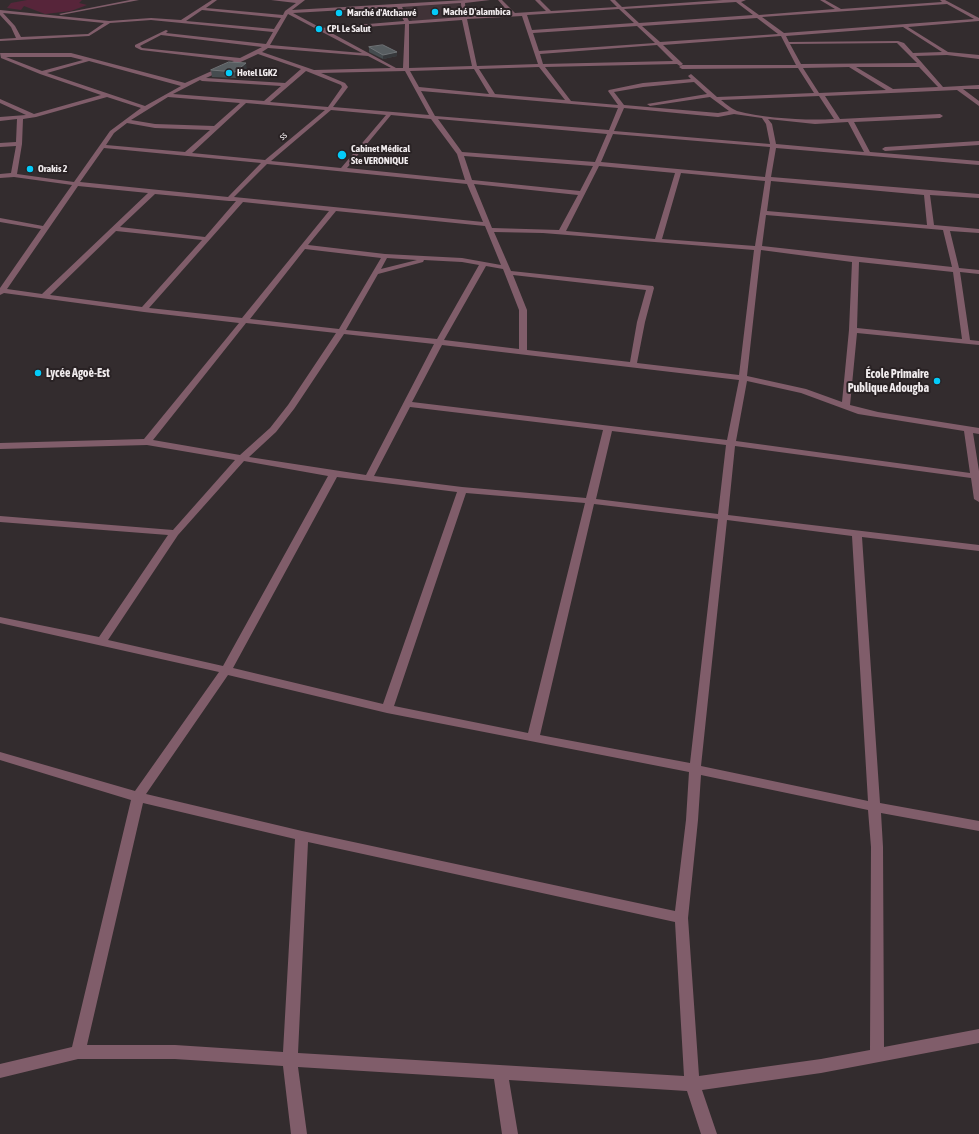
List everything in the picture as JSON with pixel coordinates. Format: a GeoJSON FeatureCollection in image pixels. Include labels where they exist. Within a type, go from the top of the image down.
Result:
{"type":"FeatureCollection","features":[{"type":"Feature","properties":{"kind":"street"},"geometry":{"type":"LineString","coordinates":[[49,16],[138,0]]}},
{"type":"Feature","properties":{"kind":"street"},"geometry":{"type":"LineString","coordinates":[[215,0],[161,34],[137,46],[140,49],[241,60]]}},
{"type":"Feature","properties":{"kind":"street"},"geometry":{"type":"LineString","coordinates":[[273,0],[300,3]]}},
{"type":"Feature","properties":{"kind":"street"},"geometry":{"type":"LineString","coordinates":[[201,9],[285,14],[488,0]]}},
{"type":"Feature","properties":{"kind":"street"},"geometry":{"type":"LineString","coordinates":[[500,0],[514,15]]}},
{"type":"Feature","properties":{"kind":"street"},"geometry":{"type":"LineString","coordinates":[[538,0],[550,13]]}},
{"type":"Feature","properties":{"kind":"street"},"geometry":{"type":"LineString","coordinates":[[612,0],[714,97],[734,112]]}},
{"type":"Feature","properties":{"kind":"street"},"geometry":{"type":"LineString","coordinates":[[737,0],[782,35],[800,66],[838,121]]}},
{"type":"Feature","properties":{"kind":"street"},"geometry":{"type":"LineString","coordinates":[[321,29],[744,0]]}},
{"type":"Feature","properties":{"kind":"street"},"geometry":{"type":"LineString","coordinates":[[822,0],[841,11]]}},
{"type":"Feature","properties":{"kind":"street"},"geometry":{"type":"LineString","coordinates":[[942,0],[979,20]]}},
{"type":"Feature","properties":{"kind":"street"},"geometry":{"type":"LineString","coordinates":[[463,2],[464,18],[475,68],[493,95]]}},
{"type":"Feature","properties":{"kind":"street"},"geometry":{"type":"LineString","coordinates":[[300,3],[285,14],[267,46],[258,52],[185,85],[146,108],[112,132],[1,291],[244,322],[439,342],[743,378],[803,391],[878,415],[979,431]]}},
{"type":"Feature","properties":{"kind":"street"},"geometry":{"type":"LineString","coordinates":[[529,32],[948,3]]}},
{"type":"Feature","properties":{"kind":"street"},"geometry":{"type":"LineString","coordinates":[[399,6],[407,22],[406,69],[433,117],[460,154],[469,181],[488,227],[508,270],[523,310],[523,352]]}},
{"type":"Feature","properties":{"kind":"street"},"geometry":{"type":"LineString","coordinates":[[0,11],[109,22],[148,19],[275,31]]}},
{"type":"Feature","properties":{"kind":"street"},"geometry":{"type":"LineString","coordinates":[[0,11],[13,27],[19,39]]}},
{"type":"Feature","properties":{"kind":"street"},"geometry":{"type":"LineString","coordinates":[[285,14],[321,29],[396,69]]}},
{"type":"Feature","properties":{"kind":"street"},"geometry":{"type":"LineString","coordinates":[[524,14],[541,66],[569,102]]}},
{"type":"Feature","properties":{"kind":"street"},"geometry":{"type":"LineString","coordinates":[[786,43],[882,35],[904,26],[979,20]]}},
{"type":"Feature","properties":{"kind":"street"},"geometry":{"type":"LineString","coordinates":[[0,40],[89,35],[109,22]]}},
{"type":"Feature","properties":{"kind":"street"},"geometry":{"type":"LineString","coordinates":[[904,26],[948,53]]}},
{"type":"Feature","properties":{"kind":"street"},"geometry":{"type":"LineString","coordinates":[[161,34],[267,46],[368,55]]}},
{"type":"Feature","properties":{"kind":"street"},"geometry":{"type":"LineString","coordinates":[[536,53],[782,35],[882,35],[902,44],[942,89]]}},
{"type":"Feature","properties":{"kind":"street"},"geometry":{"type":"LineString","coordinates":[[258,52],[313,72],[677,62]]}},
{"type":"Feature","properties":{"kind":"street"},"geometry":{"type":"LineString","coordinates":[[912,56],[948,53],[979,57]]}},
{"type":"Feature","properties":{"kind":"street"},"geometry":{"type":"LineString","coordinates":[[0,55],[68,55],[185,85]]}},
{"type":"Feature","properties":{"kind":"street"},"geometry":{"type":"LineString","coordinates":[[0,55],[42,73],[146,108]]}},
{"type":"Feature","properties":{"kind":"street"},"geometry":{"type":"LineString","coordinates":[[42,73],[90,60]]}},
{"type":"Feature","properties":{"kind":"street"},"geometry":{"type":"LineString","coordinates":[[850,65],[893,91]]}},
{"type":"Feature","properties":{"kind":"street"},"geometry":{"type":"LineString","coordinates":[[682,67],[920,65]]}},
{"type":"Feature","properties":{"kind":"street"},"geometry":{"type":"LineString","coordinates":[[265,103],[305,68]]}},
{"type":"Feature","properties":{"kind":"street","name":"ss"},"geometry":{"type":"LineString","coordinates":[[229,199],[266,162],[330,108],[345,87],[343,84],[313,72]]}},
{"type":"Feature","properties":{"kind":"street"},"geometry":{"type":"LineString","coordinates":[[199,79],[285,85]]}},
{"type":"Feature","properties":{"kind":"street"},"geometry":{"type":"LineString","coordinates":[[622,106],[610,91],[643,85],[696,80]]}},
{"type":"Feature","properties":{"kind":"street"},"geometry":{"type":"LineString","coordinates":[[632,107],[714,97],[979,87]]}},
{"type":"Feature","properties":{"kind":"street"},"geometry":{"type":"LineString","coordinates":[[958,88],[979,104]]}},
{"type":"Feature","properties":{"kind":"street"},"geometry":{"type":"LineString","coordinates":[[418,89],[718,115],[734,112],[808,122],[940,116]]}},
{"type":"Feature","properties":{"kind":"street"},"geometry":{"type":"LineString","coordinates":[[0,119],[34,116],[106,94]]}},
{"type":"Feature","properties":{"kind":"street"},"geometry":{"type":"LineString","coordinates":[[168,95],[773,145],[867,151],[979,163]]}},
{"type":"Feature","properties":{"kind":"street"},"geometry":{"type":"LineString","coordinates":[[0,101],[34,116]]}},
{"type":"Feature","properties":{"kind":"street"},"geometry":{"type":"LineString","coordinates":[[186,155],[246,101]]}},
{"type":"Feature","properties":{"kind":"street"},"geometry":{"type":"LineString","coordinates":[[562,232],[597,164],[622,106]]}},
{"type":"Feature","properties":{"kind":"street"},"geometry":{"type":"LineString","coordinates":[[343,169],[390,113]]}},
{"type":"Feature","properties":{"kind":"street"},"geometry":{"type":"LineString","coordinates":[[709,1134],[692,1084],[681,918],[692,820],[694,769],[732,443],[743,378],[758,248],[773,145],[769,124],[764,117]]}},
{"type":"Feature","properties":{"kind":"street"},"geometry":{"type":"LineString","coordinates":[[14,175],[19,144],[20,118]]}},
{"type":"Feature","properties":{"kind":"street"},"geometry":{"type":"LineString","coordinates":[[850,120],[867,151]]}},
{"type":"Feature","properties":{"kind":"street"},"geometry":{"type":"LineString","coordinates":[[126,121],[155,126],[216,128]]}},
{"type":"Feature","properties":{"kind":"street"},"geometry":{"type":"LineString","coordinates":[[867,151],[929,148],[979,143]]}},
{"type":"Feature","properties":{"kind":"street"},"geometry":{"type":"LineString","coordinates":[[0,145],[19,144]]}},
{"type":"Feature","properties":{"kind":"street"},"geometry":{"type":"LineString","coordinates":[[103,146],[582,193]]}},
{"type":"Feature","properties":{"kind":"street"},"geometry":{"type":"LineString","coordinates":[[460,154],[597,164],[927,193],[979,196]]}},
{"type":"Feature","properties":{"kind":"street"},"geometry":{"type":"LineString","coordinates":[[658,241],[679,171]]}},
{"type":"Feature","properties":{"kind":"street"},"geometry":{"type":"LineString","coordinates":[[0,176],[14,175],[77,184],[334,209],[488,227],[758,248],[956,271],[979,272]]}},
{"type":"Feature","properties":{"kind":"street"},"geometry":{"type":"LineString","coordinates":[[43,297],[154,192]]}},
{"type":"Feature","properties":{"kind":"street"},"geometry":{"type":"LineString","coordinates":[[927,193],[931,227]]}},
{"type":"Feature","properties":{"kind":"street"},"geometry":{"type":"LineString","coordinates":[[144,310],[241,200]]}},
{"type":"Feature","properties":{"kind":"street"},"geometry":{"type":"LineString","coordinates":[[147,442],[334,209]]}},
{"type":"Feature","properties":{"kind":"street"},"geometry":{"type":"LineString","coordinates":[[764,213],[979,231]]}},
{"type":"Feature","properties":{"kind":"street"},"geometry":{"type":"LineString","coordinates":[[0,220],[45,228]]}},
{"type":"Feature","properties":{"kind":"street"},"geometry":{"type":"LineString","coordinates":[[946,228],[956,271],[966,342]]}},
{"type":"Feature","properties":{"kind":"street"},"geometry":{"type":"LineString","coordinates":[[115,229],[207,239]]}},
{"type":"Feature","properties":{"kind":"street"},"geometry":{"type":"LineString","coordinates":[[304,247],[385,256],[436,258],[484,263],[508,270],[650,288],[640,322],[633,365]]}},
{"type":"Feature","properties":{"kind":"street"},"geometry":{"type":"LineString","coordinates":[[101,642],[175,533],[241,459],[273,430],[291,407],[341,332],[385,256]]}},
{"type":"Feature","properties":{"kind":"street"},"geometry":{"type":"LineString","coordinates":[[376,272],[436,258]]}},
{"type":"Feature","properties":{"kind":"street"},"geometry":{"type":"LineString","coordinates":[[846,406],[853,330],[856,260]]}},
{"type":"Feature","properties":{"kind":"street"},"geometry":{"type":"LineString","coordinates":[[369,478],[439,342],[484,263]]}},
{"type":"Feature","properties":{"kind":"street"},"geometry":{"type":"LineString","coordinates":[[853,330],[979,344]]}},
{"type":"Feature","properties":{"kind":"street"},"geometry":{"type":"LineString","coordinates":[[408,404],[732,443],[975,476]]}},
{"type":"Feature","properties":{"kind":"street"},"geometry":{"type":"LineString","coordinates":[[533,738],[608,428]]}},
{"type":"Feature","properties":{"kind":"street"},"geometry":{"type":"LineString","coordinates":[[968,430],[979,499]]}},
{"type":"Feature","properties":{"kind":"street"},"geometry":{"type":"LineString","coordinates":[[0,446],[147,442],[334,474],[462,490],[590,501],[979,548]]}},
{"type":"Feature","properties":{"kind":"street"},"geometry":{"type":"LineString","coordinates":[[78,1052],[138,797],[226,670],[334,474]]}},
{"type":"Feature","properties":{"kind":"street"},"geometry":{"type":"LineString","coordinates":[[388,709],[462,490]]}},
{"type":"Feature","properties":{"kind":"street"},"geometry":{"type":"LineString","coordinates":[[0,519],[175,533]]}},
{"type":"Feature","properties":{"kind":"street"},"geometry":{"type":"LineString","coordinates":[[857,533],[877,847],[877,1055]]}},
{"type":"Feature","properties":{"kind":"street"},"geometry":{"type":"LineString","coordinates":[[0,620],[464,725],[694,769],[875,807],[979,826]]}},
{"type":"Feature","properties":{"kind":"street"},"geometry":{"type":"LineString","coordinates":[[0,756],[138,797],[302,836],[681,918]]}},
{"type":"Feature","properties":{"kind":"street"},"geometry":{"type":"LineString","coordinates":[[299,1134],[290,1058],[302,836]]}},
{"type":"Feature","properties":{"kind":"street"},"geometry":{"type":"LineString","coordinates":[[0,1071],[78,1052],[175,1052],[692,1084],[821,1066],[979,1036]]}},
{"type":"Feature","properties":{"kind":"street"},"geometry":{"type":"LineString","coordinates":[[500,1072],[510,1134]]}},
{"type":"Feature","properties":{"kind":"shaded area"},"geometry":{"type":"Polygon","coordinates":[[[27,0],[82,0],[79,3],[87,5],[71,11],[45,14],[24,6],[21,10],[7,8],[11,3],[27,0]]]}},
{"type":"Feature","properties":{"kind":"shaded area","name":"Maché D'alambica"},"geometry":{"type":"Polygon","coordinates":[[[462,3],[463,17],[412,21],[405,7],[462,3]]]}},
{"type":"Feature","properties":{"kind":"building"},"geometry":{"type":"Polygon","coordinates":[[[383,45],[397,52],[383,55],[369,47],[383,45]]]}},
{"type":"Feature","properties":{"kind":"building"},"geometry":{"type":"Polygon","coordinates":[[[229,62],[246,63],[235,72],[211,70],[229,62]]]}},
{"type":"Feature","properties":{"kind":"place","name":"Maché D'alambica"},"geometry":{"type":"Point","coordinates":[435,12]}},
{"type":"Feature","properties":{"kind":"place","name":"Marché d'Atchanvé"},"geometry":{"type":"Point","coordinates":[339,13]}},
{"type":"Feature","properties":{"kind":"place","name":"CPL Le Salut"},"geometry":{"type":"Point","coordinates":[319,29]}},
{"type":"Feature","properties":{"kind":"place","name":"Hotel LGK2"},"geometry":{"type":"Point","coordinates":[229,73]}},
{"type":"Feature","properties":{"kind":"place","name":"Cabinet Médical Ste VERONIQUE"},"geometry":{"type":"Point","coordinates":[342,155]}},
{"type":"Feature","properties":{"kind":"place","name":"Orakis 2"},"geometry":{"type":"Point","coordinates":[30,169]}},
{"type":"Feature","properties":{"kind":"place","name":"Lycée Agoè-Est"},"geometry":{"type":"Point","coordinates":[38,373]}},
{"type":"Feature","properties":{"kind":"place","name":"École Primaire Publique Adougba"},"geometry":{"type":"Point","coordinates":[937,381]}}]}
